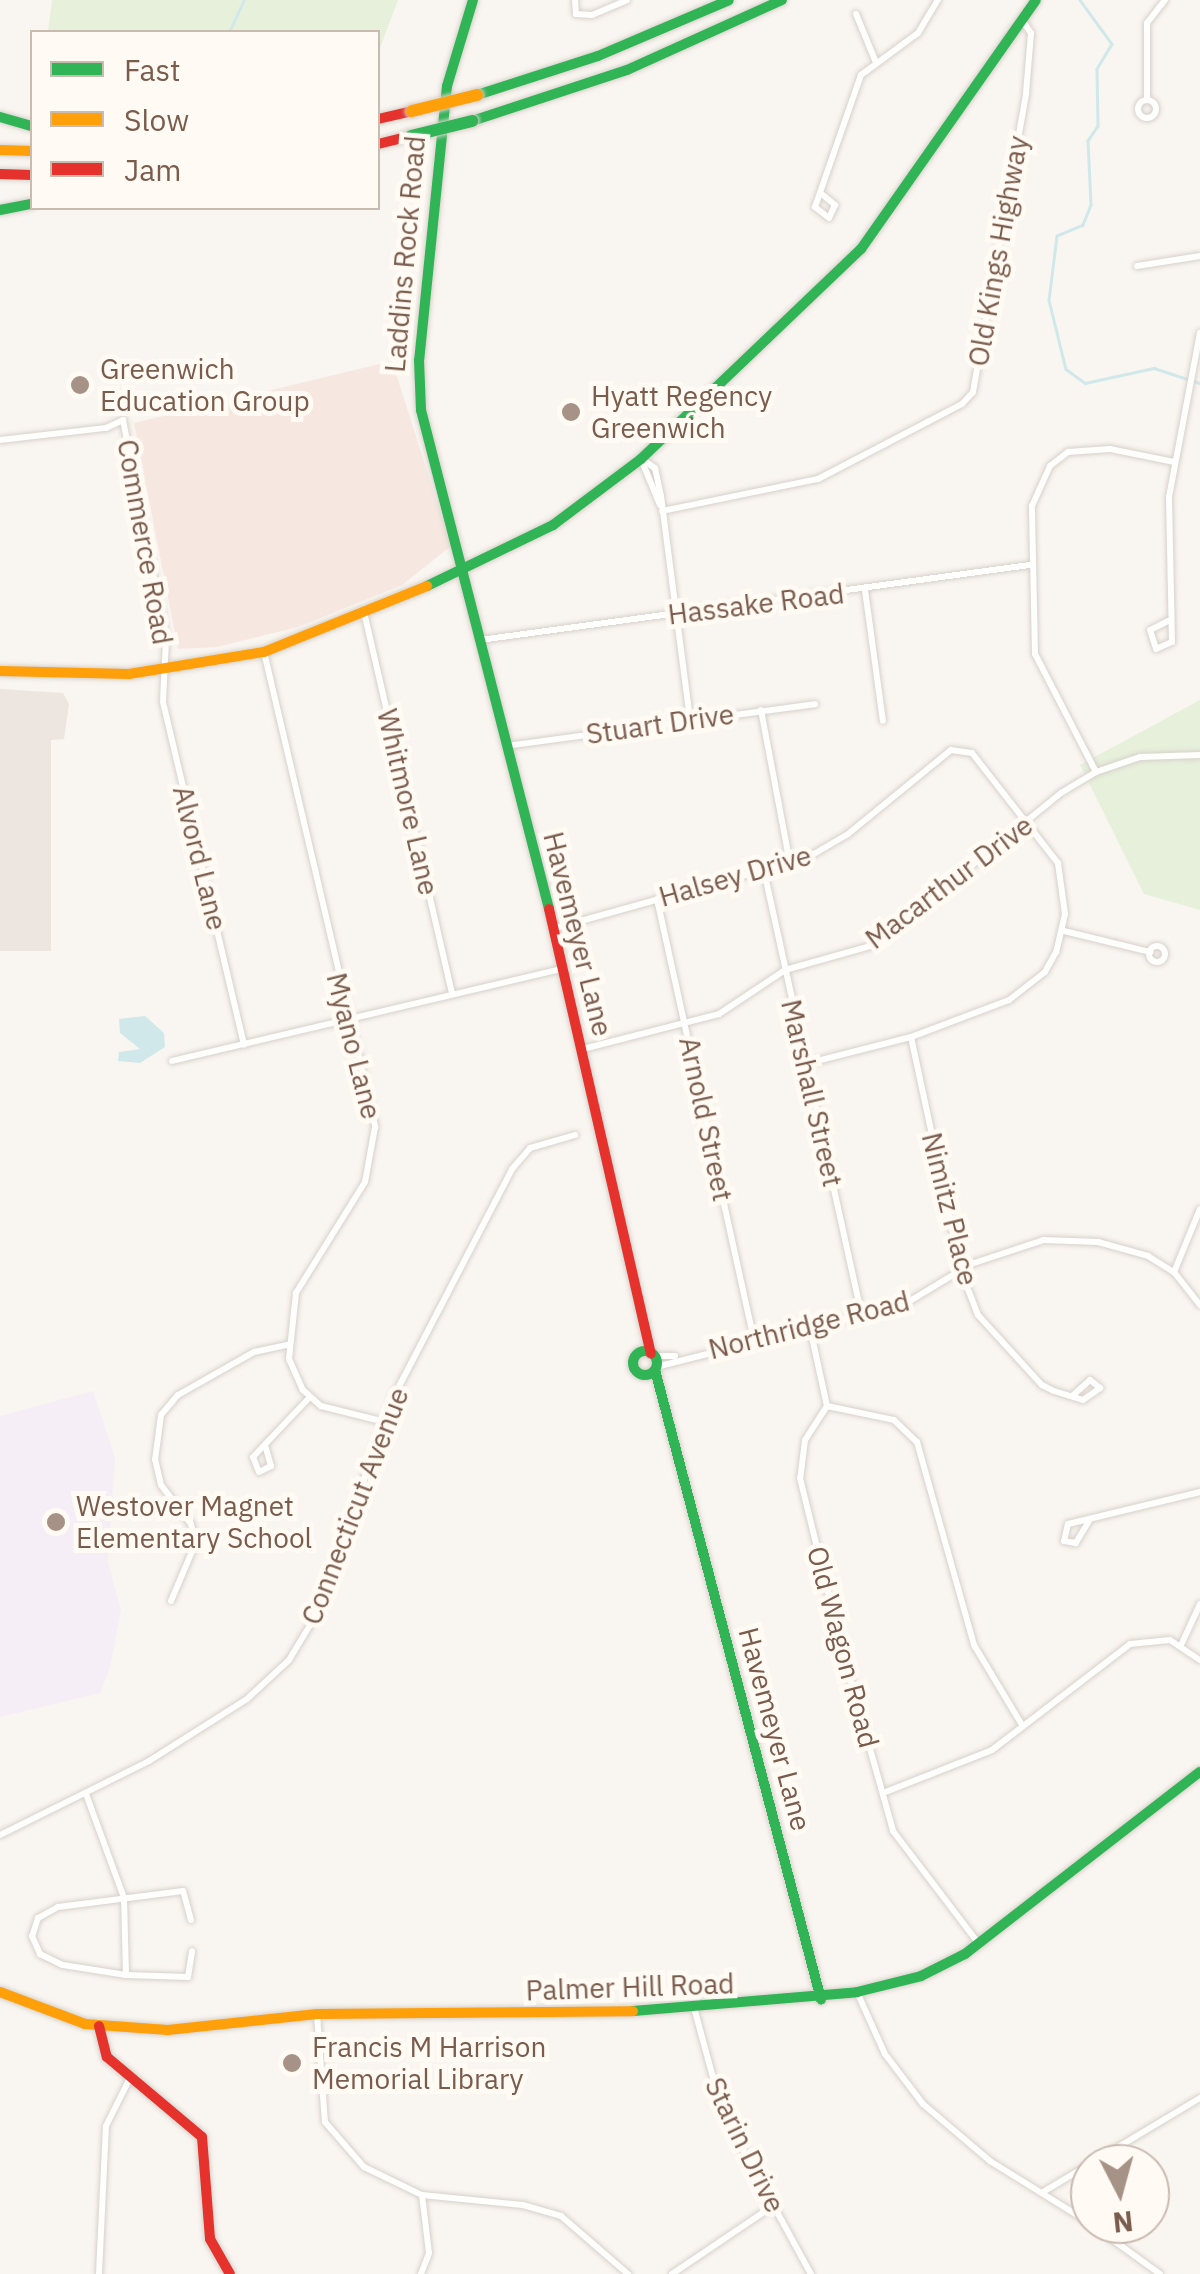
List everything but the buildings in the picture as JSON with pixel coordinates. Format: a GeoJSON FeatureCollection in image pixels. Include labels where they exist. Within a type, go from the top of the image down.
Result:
{"type":"FeatureCollection","features":[{"type":"Feature","properties":{"kind":"main road","name":"Laddins Rock Road"},"geometry":{"type":"LineString","coordinates":[[464,571],[418,389],[448,76],[473,0]]}},
{"type":"Feature","properties":{"kind":"main road"},"geometry":{"type":"LineString","coordinates":[[380,119],[477,95],[626,46],[730,0]]}},
{"type":"Feature","properties":{"kind":"main road"},"geometry":{"type":"LineString","coordinates":[[380,144],[472,121],[641,65],[782,0]]}},
{"type":"Feature","properties":{"kind":"main road"},"geometry":{"type":"LineString","coordinates":[[0,671],[164,670],[264,652],[464,571],[552,526],[641,459],[862,249],[1036,0]]}},
{"type":"Feature","properties":{"kind":"main road"},"geometry":{"type":"LineString","coordinates":[[0,117],[30,125]]}},
{"type":"Feature","properties":{"kind":"main road"},"geometry":{"type":"LineString","coordinates":[[0,150],[30,151]]}},
{"type":"Feature","properties":{"kind":"main road"},"geometry":{"type":"LineString","coordinates":[[0,174],[30,175]]}},
{"type":"Feature","properties":{"kind":"main road"},"geometry":{"type":"LineString","coordinates":[[0,210],[30,204]]}},
{"type":"Feature","properties":{"kind":"main road","name":"Havemeyer Lane"},"geometry":{"type":"LineString","coordinates":[[464,571],[564,968],[642,1310],[649,1363],[667,1414],[820,1998]]}},
{"type":"Feature","properties":{"kind":"main road","name":"Palmer Hill Road"},"geometry":{"type":"LineString","coordinates":[[0,1992],[99,2026],[168,2030],[317,2014],[695,2011],[857,1992],[938,1970],[979,1944],[1200,1772]]}},
{"type":"Feature","properties":{"kind":"main road"},"geometry":{"type":"LineString","coordinates":[[99,2026],[103,2052],[202,2137],[210,2239],[230,2274]]}},
{"type":"Feature","properties":{"kind":"street"},"geometry":{"type":"LineString","coordinates":[[575,0],[576,14],[592,15],[627,0]]}},
{"type":"Feature","properties":{"kind":"street"},"geometry":{"type":"LineString","coordinates":[[823,195],[858,82],[875,60],[918,33],[938,0]]}},
{"type":"Feature","properties":{"kind":"street"},"geometry":{"type":"LineString","coordinates":[[1147,100],[1147,23],[1166,0]]}},
{"type":"Feature","properties":{"kind":"street"},"geometry":{"type":"LineString","coordinates":[[856,14],[875,60]]}},
{"type":"Feature","properties":{"kind":"street","name":"Old Kings Highway"},"geometry":{"type":"LineString","coordinates":[[662,511],[818,479],[962,404],[972,392],[1026,92],[1031,33],[1020,18]]}},
{"type":"Feature","properties":{"kind":"street"},"geometry":{"type":"LineString","coordinates":[[1137,266],[1200,256]]}},
{"type":"Feature","properties":{"kind":"street"},"geometry":{"type":"LineString","coordinates":[[1168,621],[1150,630],[1156,650],[1172,642],[1168,621],[1175,596],[1167,513],[1200,333]]}},
{"type":"Feature","properties":{"kind":"street","name":"Commerce Road"},"geometry":{"type":"LineString","coordinates":[[0,440],[106,428],[122,420],[166,640],[164,670]]}},
{"type":"Feature","properties":{"kind":"street"},"geometry":{"type":"LineString","coordinates":[[1096,772],[1035,654],[1030,564],[1039,484],[1068,452],[1110,449],[1174,462]]}},
{"type":"Feature","properties":{"kind":"street"},"geometry":{"type":"LineString","coordinates":[[641,459],[662,511],[690,720]]}},
{"type":"Feature","properties":{"kind":"street","name":"Hassake Road"},"geometry":{"type":"LineString","coordinates":[[480,640],[865,590],[1030,564]]}},
{"type":"Feature","properties":{"kind":"street"},"geometry":{"type":"LineString","coordinates":[[865,590],[882,721]]}},
{"type":"Feature","properties":{"kind":"street","name":"Whitmore Lane"},"geometry":{"type":"LineString","coordinates":[[364,611],[452,994]]}},
{"type":"Feature","properties":{"kind":"street","name":"Myano Lane"},"geometry":{"type":"LineString","coordinates":[[264,652],[374,1116],[374,1151],[357,1198],[296,1293],[287,1345]]}},
{"type":"Feature","properties":{"kind":"street","name":"Alvord Lane"},"geometry":{"type":"LineString","coordinates":[[164,670],[162,702],[244,1045]]}},
{"type":"Feature","properties":{"kind":"street","name":"Stuart Drive"},"geometry":{"type":"LineString","coordinates":[[505,746],[815,704]]}},
{"type":"Feature","properties":{"kind":"street"},"geometry":{"type":"LineString","coordinates":[[761,710],[790,864]]}},
{"type":"Feature","properties":{"kind":"street","name":"Halsey Drive"},"geometry":{"type":"LineString","coordinates":[[552,928],[790,864],[832,846],[959,748],[972,753],[1031,821],[1058,864],[1064,931]]}},
{"type":"Feature","properties":{"kind":"street","name":"Macarthur Drive"},"geometry":{"type":"LineString","coordinates":[[582,1049],[719,1014],[785,970],[874,946],[1096,772],[1140,757],[1200,755]]}},
{"type":"Feature","properties":{"kind":"street","name":"Marshall Street"},"geometry":{"type":"LineString","coordinates":[[764,871],[862,1315]]}},
{"type":"Feature","properties":{"kind":"street","name":"Arnold Street"},"geometry":{"type":"LineString","coordinates":[[657,899],[754,1340]]}},
{"type":"Feature","properties":{"kind":"street"},"geometry":{"type":"LineString","coordinates":[[805,1064],[910,1037],[1030,988],[1046,972],[1064,931],[1150,952]]}},
{"type":"Feature","properties":{"kind":"street"},"geometry":{"type":"LineString","coordinates":[[172,1061],[564,968]]}},
{"type":"Feature","properties":{"kind":"street","name":"Nimitz Place"},"geometry":{"type":"LineString","coordinates":[[910,1037],[962,1271],[998,1344],[1042,1385],[1072,1396]]}},
{"type":"Feature","properties":{"kind":"street","name":"Connecticut Avenue"},"geometry":{"type":"LineString","coordinates":[[0,1835],[86,1794],[222,1716],[289,1660],[313,1620],[386,1422],[519,1156],[575,1134]]}},
{"type":"Feature","properties":{"kind":"street"},"geometry":{"type":"LineString","coordinates":[[1174,1272],[1200,1209]]}},
{"type":"Feature","properties":{"kind":"street","name":"Northridge Road"},"geometry":{"type":"LineString","coordinates":[[649,1363],[905,1304],[1022,1243],[1068,1238],[1124,1247],[1174,1272],[1200,1305]]}},
{"type":"Feature","properties":{"kind":"street"},"geometry":{"type":"LineString","coordinates":[[810,1328],[827,1406],[894,1420],[916,1442],[974,1645],[1022,1726]]}},
{"type":"Feature","properties":{"kind":"street"},"geometry":{"type":"LineString","coordinates":[[171,1601],[196,1542],[191,1524],[161,1484],[155,1460],[161,1415],[178,1395],[254,1352],[287,1345],[292,1371],[310,1398],[332,1412],[386,1422]]}},
{"type":"Feature","properties":{"kind":"street"},"geometry":{"type":"LineString","coordinates":[[265,1445],[310,1398]]}},
{"type":"Feature","properties":{"kind":"street","name":"Old Wagon Road"},"geometry":{"type":"LineString","coordinates":[[827,1406],[805,1440],[800,1478],[882,1794],[902,1845],[979,1944]]}},
{"type":"Feature","properties":{"kind":"street"},"geometry":{"type":"LineString","coordinates":[[1090,1521],[1076,1543],[1064,1541],[1064,1526],[1200,1492]]}},
{"type":"Feature","properties":{"kind":"street"},"geometry":{"type":"LineString","coordinates":[[1182,1644],[1200,1604]]}},
{"type":"Feature","properties":{"kind":"street"},"geometry":{"type":"LineString","coordinates":[[882,1794],[973,1760],[1130,1644],[1182,1644],[1200,1660]]}},
{"type":"Feature","properties":{"kind":"street"},"geometry":{"type":"LineString","coordinates":[[86,1794],[124,1898],[126,1975]]}},
{"type":"Feature","properties":{"kind":"street"},"geometry":{"type":"LineString","coordinates":[[191,1920],[184,1890],[58,1907],[38,1918],[32,1936],[40,1954],[62,1965],[126,1975],[188,1977],[192,1950]]}},
{"type":"Feature","properties":{"kind":"street"},"geometry":{"type":"LineString","coordinates":[[857,1992],[885,2054],[924,2104],[990,2161],[1070,2210]]}},
{"type":"Feature","properties":{"kind":"street","name":"Starin Drive"},"geometry":{"type":"LineString","coordinates":[[695,2011],[722,2112],[811,2274]]}},
{"type":"Feature","properties":{"kind":"street"},"geometry":{"type":"LineString","coordinates":[[317,2014],[325,2122],[364,2166],[422,2195],[524,2204],[560,2216],[628,2274]]}},
{"type":"Feature","properties":{"kind":"street"},"geometry":{"type":"LineString","coordinates":[[99,2274],[106,2126],[132,2075]]}},
{"type":"Feature","properties":{"kind":"street"},"geometry":{"type":"LineString","coordinates":[[1043,2192],[1200,2098]]}},
{"type":"Feature","properties":{"kind":"street"},"geometry":{"type":"LineString","coordinates":[[420,2274],[429,2253],[422,2195]]}},
{"type":"Feature","properties":{"kind":"street"},"geometry":{"type":"LineString","coordinates":[[672,2274],[774,2206]]}},
{"type":"Feature","properties":{"kind":"street"},"geometry":{"type":"LineString","coordinates":[[1119,2244],[1160,2274]]}},
{"type":"Feature","properties":{"kind":"shaded area"},"geometry":{"type":"Polygon","coordinates":[[[392,361],[451,546],[402,585],[298,627],[217,647],[178,649],[134,423],[392,361]]]}},
{"type":"Feature","properties":{"kind":"shaded area"},"geometry":{"type":"Polygon","coordinates":[[[0,689],[63,693],[69,704],[64,739],[51,740],[51,951],[0,951],[0,689]]]}},
{"type":"Feature","properties":{"kind":"shaded area","name":"Westover Magnet Elementary School"},"geometry":{"type":"Polygon","coordinates":[[[93,1391],[115,1458],[108,1563],[121,1610],[110,1668],[100,1693],[0,1717],[0,1416],[93,1391]]]}},
{"type":"Feature","properties":{"kind":"green space"},"geometry":{"type":"Polygon","coordinates":[[[52,0],[398,0],[380,48],[380,30],[48,30],[52,0]]]}},
{"type":"Feature","properties":{"kind":"green space"},"geometry":{"type":"Polygon","coordinates":[[[1200,700],[1200,910],[1144,894],[1080,765],[1200,700]]]}},
{"type":"Feature","properties":{"kind":"water"},"geometry":{"type":"Polygon","coordinates":[[[145,1016],[164,1033],[165,1047],[140,1063],[118,1061],[119,1052],[140,1049],[120,1033],[119,1019],[145,1016]]]}},
{"type":"Feature","properties":{"kind":"waterway"},"geometry":{"type":"LineString","coordinates":[[230,30],[244,0]]}},
{"type":"Feature","properties":{"kind":"waterway"},"geometry":{"type":"LineString","coordinates":[[1080,0],[1112,44],[1097,69],[1098,126],[1088,141],[1091,205],[1083,225],[1057,236],[1049,300],[1066,369],[1085,383],[1154,368],[1200,383]]}},
{"type":"Feature","properties":{"kind":"traffic: fast"},"geometry":{"type":"LineString","coordinates":[[473,0],[447,86],[419,360],[421,410],[549,909]]}},
{"type":"Feature","properties":{"kind":"traffic: fast"},"geometry":{"type":"LineString","coordinates":[[477,95],[598,56],[729,0]]}},
{"type":"Feature","properties":{"kind":"traffic: fast"},"geometry":{"type":"LineString","coordinates":[[472,121],[627,70],[782,0]]}},
{"type":"Feature","properties":{"kind":"traffic: fast"},"geometry":{"type":"LineString","coordinates":[[427,586],[553,525],[641,459],[861,249],[1036,0]]}},
{"type":"Feature","properties":{"kind":"traffic: fast"},"geometry":{"type":"LineString","coordinates":[[0,117],[30,125]]}},
{"type":"Feature","properties":{"kind":"traffic: fast"},"geometry":{"type":"LineString","coordinates":[[411,136],[472,121]]}},
{"type":"Feature","properties":{"kind":"traffic: fast"},"geometry":{"type":"LineString","coordinates":[[0,210],[30,204]]}},
{"type":"Feature","properties":{"kind":"traffic: fast"},"geometry":{"type":"LineString","coordinates":[[645,1351],[657,1363],[645,1375],[633,1363],[645,1351]]}},
{"type":"Feature","properties":{"kind":"traffic: fast"},"geometry":{"type":"LineString","coordinates":[[655,1370],[821,1999]]}},
{"type":"Feature","properties":{"kind":"traffic: fast"},"geometry":{"type":"LineString","coordinates":[[633,2011],[857,1992],[921,1976],[965,1954],[1200,1772]]}},
{"type":"Feature","properties":{"kind":"traffic: slow"},"geometry":{"type":"LineString","coordinates":[[412,111],[477,95]]}},
{"type":"Feature","properties":{"kind":"traffic: slow"},"geometry":{"type":"LineString","coordinates":[[0,150],[30,151]]}},
{"type":"Feature","properties":{"kind":"traffic: slow"},"geometry":{"type":"LineString","coordinates":[[0,671],[129,674],[264,652],[427,586]]}},
{"type":"Feature","properties":{"kind":"traffic: slow"},"geometry":{"type":"LineString","coordinates":[[0,1992],[85,2024],[168,2030],[317,2014],[633,2011]]}},
{"type":"Feature","properties":{"kind":"traffic: jam"},"geometry":{"type":"LineString","coordinates":[[380,119],[412,111]]}},
{"type":"Feature","properties":{"kind":"traffic: jam"},"geometry":{"type":"LineString","coordinates":[[380,144],[411,136]]}},
{"type":"Feature","properties":{"kind":"traffic: jam"},"geometry":{"type":"LineString","coordinates":[[0,174],[30,175]]}},
{"type":"Feature","properties":{"kind":"traffic: jam"},"geometry":{"type":"LineString","coordinates":[[549,909],[651,1353]]}},
{"type":"Feature","properties":{"kind":"traffic: jam"},"geometry":{"type":"LineString","coordinates":[[99,2026],[107,2057],[202,2137],[210,2239],[230,2274]]}},
{"type":"Feature","properties":{"kind":"place","name":"Greenwich Education Group"},"geometry":{"type":"Point","coordinates":[80,385]}},
{"type":"Feature","properties":{"kind":"place","name":"Hyatt Regency Greenwich"},"geometry":{"type":"Point","coordinates":[571,412]}},
{"type":"Feature","properties":{"kind":"place","name":"Westover Magnet Elementary School"},"geometry":{"type":"Point","coordinates":[56,1522]}},
{"type":"Feature","properties":{"kind":"place","name":"Francis M Harrison Memorial Library"},"geometry":{"type":"Point","coordinates":[292,2063]}}]}
